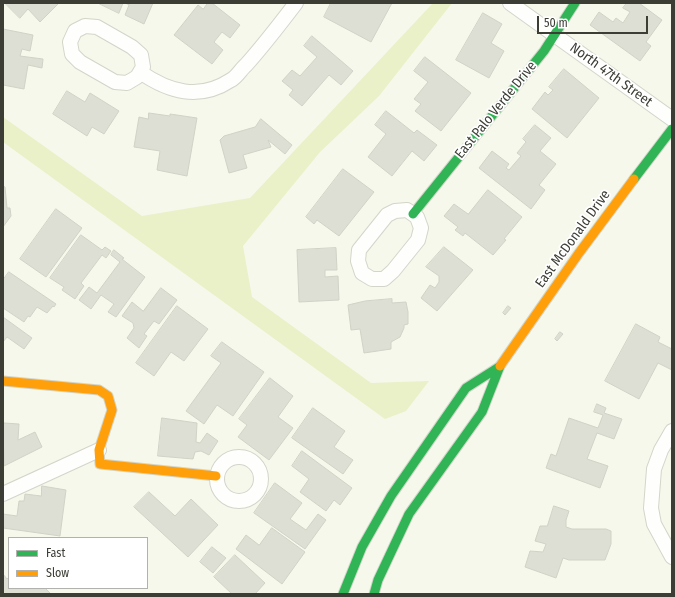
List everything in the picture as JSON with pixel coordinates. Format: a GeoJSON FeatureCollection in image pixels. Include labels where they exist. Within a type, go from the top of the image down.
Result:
{"type":"FeatureCollection","features":[{"type":"Feature","properties":{"kind":"main road","name":"East Palo Verde Drive"},"geometry":{"type":"LineString","coordinates":[[413,214],[544,51],[575,3]]}},
{"type":"Feature","properties":{"kind":"main road","name":"East McDonald Drive"},"geometry":{"type":"LineString","coordinates":[[374,594],[378,580],[409,514],[482,412],[499,367],[583,248],[672,129]]}},
{"type":"Feature","properties":{"kind":"main road","name":"East McDonald Drive"},"geometry":{"type":"LineString","coordinates":[[343,594],[362,547],[391,496],[466,388],[499,367]]}},
{"type":"Feature","properties":{"kind":"main road"},"geometry":{"type":"LineString","coordinates":[[3,381],[99,390],[108,396],[112,410],[99,450],[100,464],[216,476]]}},
{"type":"Feature","properties":{"kind":"street"},"geometry":{"type":"LineString","coordinates":[[140,72],[156,83],[176,91],[209,91],[232,80],[257,52],[296,3]]}},
{"type":"Feature","properties":{"kind":"street","name":"North 47th Street"},"geometry":{"type":"LineString","coordinates":[[510,3],[672,119]]}},
{"type":"Feature","properties":{"kind":"street"},"geometry":{"type":"LineString","coordinates":[[85,26],[97,27],[132,47],[140,55],[143,67],[140,72],[137,77],[127,83],[115,82],[80,62],[72,54],[70,42],[75,31],[85,26]]}},
{"type":"Feature","properties":{"kind":"street"},"geometry":{"type":"LineString","coordinates":[[407,210],[413,214],[417,217],[421,228],[418,240],[393,271],[384,279],[372,279],[362,273],[358,261],[360,250],[387,215],[396,211],[407,210]]}},
{"type":"Feature","properties":{"kind":"street"},"geometry":{"type":"LineString","coordinates":[[672,431],[660,450],[654,469],[651,508],[654,524],[672,557]]}},
{"type":"Feature","properties":{"kind":"street"},"geometry":{"type":"LineString","coordinates":[[3,494],[99,450]]}},
{"type":"Feature","properties":{"kind":"green space"},"geometry":{"type":"Polygon","coordinates":[[[433,3],[452,3],[379,96],[320,152],[243,246],[252,297],[371,383],[429,381],[406,411],[385,419],[3,142],[3,117],[142,216],[250,198],[433,3]]]}},
{"type":"Feature","properties":{"kind":"building"},"geometry":{"type":"Polygon","coordinates":[[[5,3],[59,3],[40,22],[28,9],[20,18],[5,3]]]}},
{"type":"Feature","properties":{"kind":"building"},"geometry":{"type":"Polygon","coordinates":[[[98,3],[123,3],[119,13],[98,3]]]}},
{"type":"Feature","properties":{"kind":"building"},"geometry":{"type":"Polygon","coordinates":[[[125,3],[153,3],[144,24],[125,15],[129,5],[125,3]]]}},
{"type":"Feature","properties":{"kind":"building"},"geometry":{"type":"Polygon","coordinates":[[[208,3],[212,3],[240,25],[230,38],[222,32],[214,42],[223,50],[212,64],[174,35],[198,5],[203,9],[208,3]]]}},
{"type":"Feature","properties":{"kind":"building"},"geometry":{"type":"Polygon","coordinates":[[[331,3],[392,3],[371,42],[324,17],[331,3]]]}},
{"type":"Feature","properties":{"kind":"building"},"geometry":{"type":"Polygon","coordinates":[[[627,3],[639,3],[662,20],[646,42],[651,46],[640,61],[590,25],[599,12],[613,22],[616,18],[623,23],[630,12],[623,8],[627,3]]]}},
{"type":"Feature","properties":{"kind":"building"},"geometry":{"type":"Polygon","coordinates":[[[483,13],[502,24],[491,43],[504,51],[489,78],[456,60],[483,13]]]}},
{"type":"Feature","properties":{"kind":"building"},"geometry":{"type":"Polygon","coordinates":[[[3,29],[33,35],[30,51],[22,49],[20,56],[43,59],[42,68],[28,65],[24,89],[3,85],[3,29]]]}},
{"type":"Feature","properties":{"kind":"building"},"geometry":{"type":"Polygon","coordinates":[[[312,36],[353,71],[341,85],[329,75],[302,106],[289,95],[293,90],[282,81],[292,70],[300,76],[317,57],[304,46],[312,36]]]}},
{"type":"Feature","properties":{"kind":"building"},"geometry":{"type":"Polygon","coordinates":[[[425,57],[471,93],[441,131],[415,111],[421,104],[414,99],[428,82],[414,71],[425,57]]]}},
{"type":"Feature","properties":{"kind":"building"},"geometry":{"type":"Polygon","coordinates":[[[564,69],[599,98],[567,138],[532,109],[545,92],[548,95],[553,90],[549,87],[564,69]]]}},
{"type":"Feature","properties":{"kind":"building"},"geometry":{"type":"Polygon","coordinates":[[[67,91],[85,102],[90,93],[119,111],[104,134],[92,127],[87,136],[53,114],[67,91]]]}},
{"type":"Feature","properties":{"kind":"building"},"geometry":{"type":"Polygon","coordinates":[[[386,111],[414,133],[417,130],[437,145],[424,161],[412,151],[392,176],[368,157],[386,134],[375,125],[386,111]]]}},
{"type":"Feature","properties":{"kind":"building"},"geometry":{"type":"Polygon","coordinates":[[[149,113],[197,118],[187,176],[157,170],[160,151],[134,147],[139,117],[148,119],[149,113]]]}},
{"type":"Feature","properties":{"kind":"building"},"geometry":{"type":"Polygon","coordinates":[[[261,119],[292,145],[285,154],[268,140],[271,147],[243,155],[247,168],[229,173],[220,140],[224,136],[255,127],[261,119]]]}},
{"type":"Feature","properties":{"kind":"building"},"geometry":{"type":"Polygon","coordinates":[[[535,125],[551,138],[540,151],[556,164],[539,185],[545,190],[531,209],[479,168],[492,151],[509,164],[506,168],[509,170],[521,156],[517,153],[526,142],[523,139],[535,125]]]}},
{"type":"Feature","properties":{"kind":"building"},"geometry":{"type":"Polygon","coordinates":[[[343,169],[374,192],[339,236],[317,220],[314,224],[306,217],[343,169]]]}},
{"type":"Feature","properties":{"kind":"building"},"geometry":{"type":"Polygon","coordinates":[[[3,186],[5,187],[7,208],[10,208],[11,216],[3,227],[3,186]]]}},
{"type":"Feature","properties":{"kind":"building"},"geometry":{"type":"Polygon","coordinates":[[[488,190],[522,217],[504,239],[506,240],[493,255],[465,233],[463,236],[455,230],[458,227],[444,216],[454,204],[468,214],[488,190]]]}},
{"type":"Feature","properties":{"kind":"building"},"geometry":{"type":"Polygon","coordinates":[[[56,209],[82,228],[46,277],[20,259],[56,209]]]}},
{"type":"Feature","properties":{"kind":"building"},"geometry":{"type":"Polygon","coordinates":[[[81,235],[102,250],[105,247],[111,251],[106,258],[102,255],[81,283],[84,286],[75,299],[62,290],[64,287],[50,278],[81,235]]]}},
{"type":"Feature","properties":{"kind":"building"},"geometry":{"type":"Polygon","coordinates":[[[444,247],[473,270],[437,311],[421,298],[430,285],[435,288],[439,282],[439,276],[426,267],[444,247]]]}},
{"type":"Feature","properties":{"kind":"building"},"geometry":{"type":"Polygon","coordinates":[[[336,248],[337,270],[325,270],[325,277],[338,276],[339,300],[299,302],[297,250],[336,248]]]}},
{"type":"Feature","properties":{"kind":"building"},"geometry":{"type":"Polygon","coordinates":[[[114,250],[124,258],[122,259],[145,277],[116,317],[108,312],[114,304],[101,295],[91,309],[79,300],[89,287],[97,293],[120,262],[111,255],[114,250]]]}},
{"type":"Feature","properties":{"kind":"building"},"geometry":{"type":"Polygon","coordinates":[[[9,272],[56,304],[54,307],[53,306],[47,313],[37,307],[30,317],[28,316],[24,322],[3,308],[3,280],[9,272]]]}},
{"type":"Feature","properties":{"kind":"building"},"geometry":{"type":"Polygon","coordinates":[[[161,288],[177,300],[159,324],[154,321],[144,334],[147,336],[139,348],[127,338],[134,328],[133,323],[122,316],[132,302],[143,311],[161,288]]]}},
{"type":"Feature","properties":{"kind":"building"},"geometry":{"type":"Polygon","coordinates":[[[392,299],[392,303],[406,302],[408,324],[404,325],[400,337],[391,342],[391,349],[364,353],[360,329],[351,330],[348,305],[365,301],[392,299]]]}},
{"type":"Feature","properties":{"kind":"building"},"geometry":{"type":"Polygon","coordinates":[[[177,306],[208,329],[184,361],[171,352],[154,376],[136,363],[177,306]]]}},
{"type":"Feature","properties":{"kind":"building"},"geometry":{"type":"Polygon","coordinates":[[[508,306],[511,308],[505,315],[503,313],[508,306]]]}},
{"type":"Feature","properties":{"kind":"building"},"geometry":{"type":"Polygon","coordinates":[[[3,317],[32,338],[24,349],[7,337],[3,342],[3,317]]]}},
{"type":"Feature","properties":{"kind":"building"},"geometry":{"type":"Polygon","coordinates":[[[636,324],[660,337],[658,342],[672,349],[672,370],[658,363],[639,399],[605,381],[636,324]]]}},
{"type":"Feature","properties":{"kind":"building"},"geometry":{"type":"Polygon","coordinates":[[[560,332],[563,334],[557,341],[555,339],[560,332]]]}},
{"type":"Feature","properties":{"kind":"building"},"geometry":{"type":"Polygon","coordinates":[[[222,342],[264,372],[233,416],[217,405],[204,424],[186,411],[221,363],[211,356],[222,342]]]}},
{"type":"Feature","properties":{"kind":"building"},"geometry":{"type":"Polygon","coordinates":[[[270,378],[293,396],[278,417],[293,428],[269,460],[238,437],[247,425],[239,419],[270,378]]]}},
{"type":"Feature","properties":{"kind":"building"},"geometry":{"type":"Polygon","coordinates":[[[597,404],[606,408],[604,413],[622,419],[614,439],[597,433],[587,459],[608,466],[600,488],[546,468],[551,454],[556,456],[569,418],[598,428],[603,415],[594,412],[597,404]]]}},
{"type":"Feature","properties":{"kind":"building"},"geometry":{"type":"Polygon","coordinates":[[[313,408],[345,431],[334,447],[353,460],[343,474],[292,438],[313,408]]]}},
{"type":"Feature","properties":{"kind":"building"},"geometry":{"type":"Polygon","coordinates":[[[162,418],[197,423],[196,442],[200,443],[207,433],[218,441],[209,455],[201,451],[195,452],[193,459],[158,456],[162,418]]]}},
{"type":"Feature","properties":{"kind":"building"},"geometry":{"type":"Polygon","coordinates":[[[4,423],[19,424],[18,440],[35,432],[42,447],[4,466],[4,423]]]}},
{"type":"Feature","properties":{"kind":"building"},"geometry":{"type":"Polygon","coordinates":[[[302,451],[352,488],[340,505],[334,500],[326,511],[300,492],[309,479],[292,466],[302,451]]]}},
{"type":"Feature","properties":{"kind":"building"},"geometry":{"type":"Polygon","coordinates":[[[275,483],[302,503],[290,519],[306,530],[318,514],[326,520],[305,549],[254,513],[275,483]]]}},
{"type":"Feature","properties":{"kind":"building"},"geometry":{"type":"Polygon","coordinates":[[[42,486],[66,490],[60,536],[3,528],[3,514],[17,516],[19,501],[24,501],[25,494],[41,496],[42,486]]]}},
{"type":"Feature","properties":{"kind":"building"},"geometry":{"type":"Polygon","coordinates":[[[149,492],[175,516],[191,499],[218,525],[188,557],[134,507],[149,492]]]}},
{"type":"Feature","properties":{"kind":"building"},"geometry":{"type":"Polygon","coordinates":[[[554,506],[569,511],[566,520],[566,527],[572,529],[606,529],[611,531],[611,544],[605,560],[569,560],[563,558],[556,578],[525,567],[530,551],[543,552],[546,544],[535,541],[540,526],[547,526],[554,506]]]}},
{"type":"Feature","properties":{"kind":"building"},"geometry":{"type":"Polygon","coordinates":[[[272,528],[305,552],[282,584],[236,549],[246,535],[259,545],[272,528]]]}},
{"type":"Feature","properties":{"kind":"building"},"geometry":{"type":"Polygon","coordinates":[[[212,547],[226,558],[213,573],[200,562],[212,547]]]}},
{"type":"Feature","properties":{"kind":"building"},"geometry":{"type":"Polygon","coordinates":[[[235,555],[265,583],[255,594],[232,594],[214,577],[235,555]]]}},
{"type":"Feature","properties":{"kind":"building"},"geometry":{"type":"Polygon","coordinates":[[[3,574],[7,579],[8,578],[8,589],[46,589],[51,594],[20,593],[3,594],[3,574]]]}},
{"type":"Feature","properties":{"kind":"traffic: fast"},"geometry":{"type":"LineString","coordinates":[[413,214],[544,51],[575,3]]}},
{"type":"Feature","properties":{"kind":"traffic: fast"},"geometry":{"type":"LineString","coordinates":[[634,179],[672,129]]}},
{"type":"Feature","properties":{"kind":"traffic: fast"},"geometry":{"type":"LineString","coordinates":[[374,594],[378,580],[409,514],[482,412],[500,366]]}},
{"type":"Feature","properties":{"kind":"traffic: fast"},"geometry":{"type":"LineString","coordinates":[[343,594],[362,547],[391,496],[466,388],[499,367]]}},
{"type":"Feature","properties":{"kind":"traffic: slow"},"geometry":{"type":"LineString","coordinates":[[500,366],[579,253],[634,179]]}},
{"type":"Feature","properties":{"kind":"traffic: slow"},"geometry":{"type":"LineString","coordinates":[[3,381],[99,390],[108,396],[112,410],[99,450],[100,464],[216,476]]}}]}
